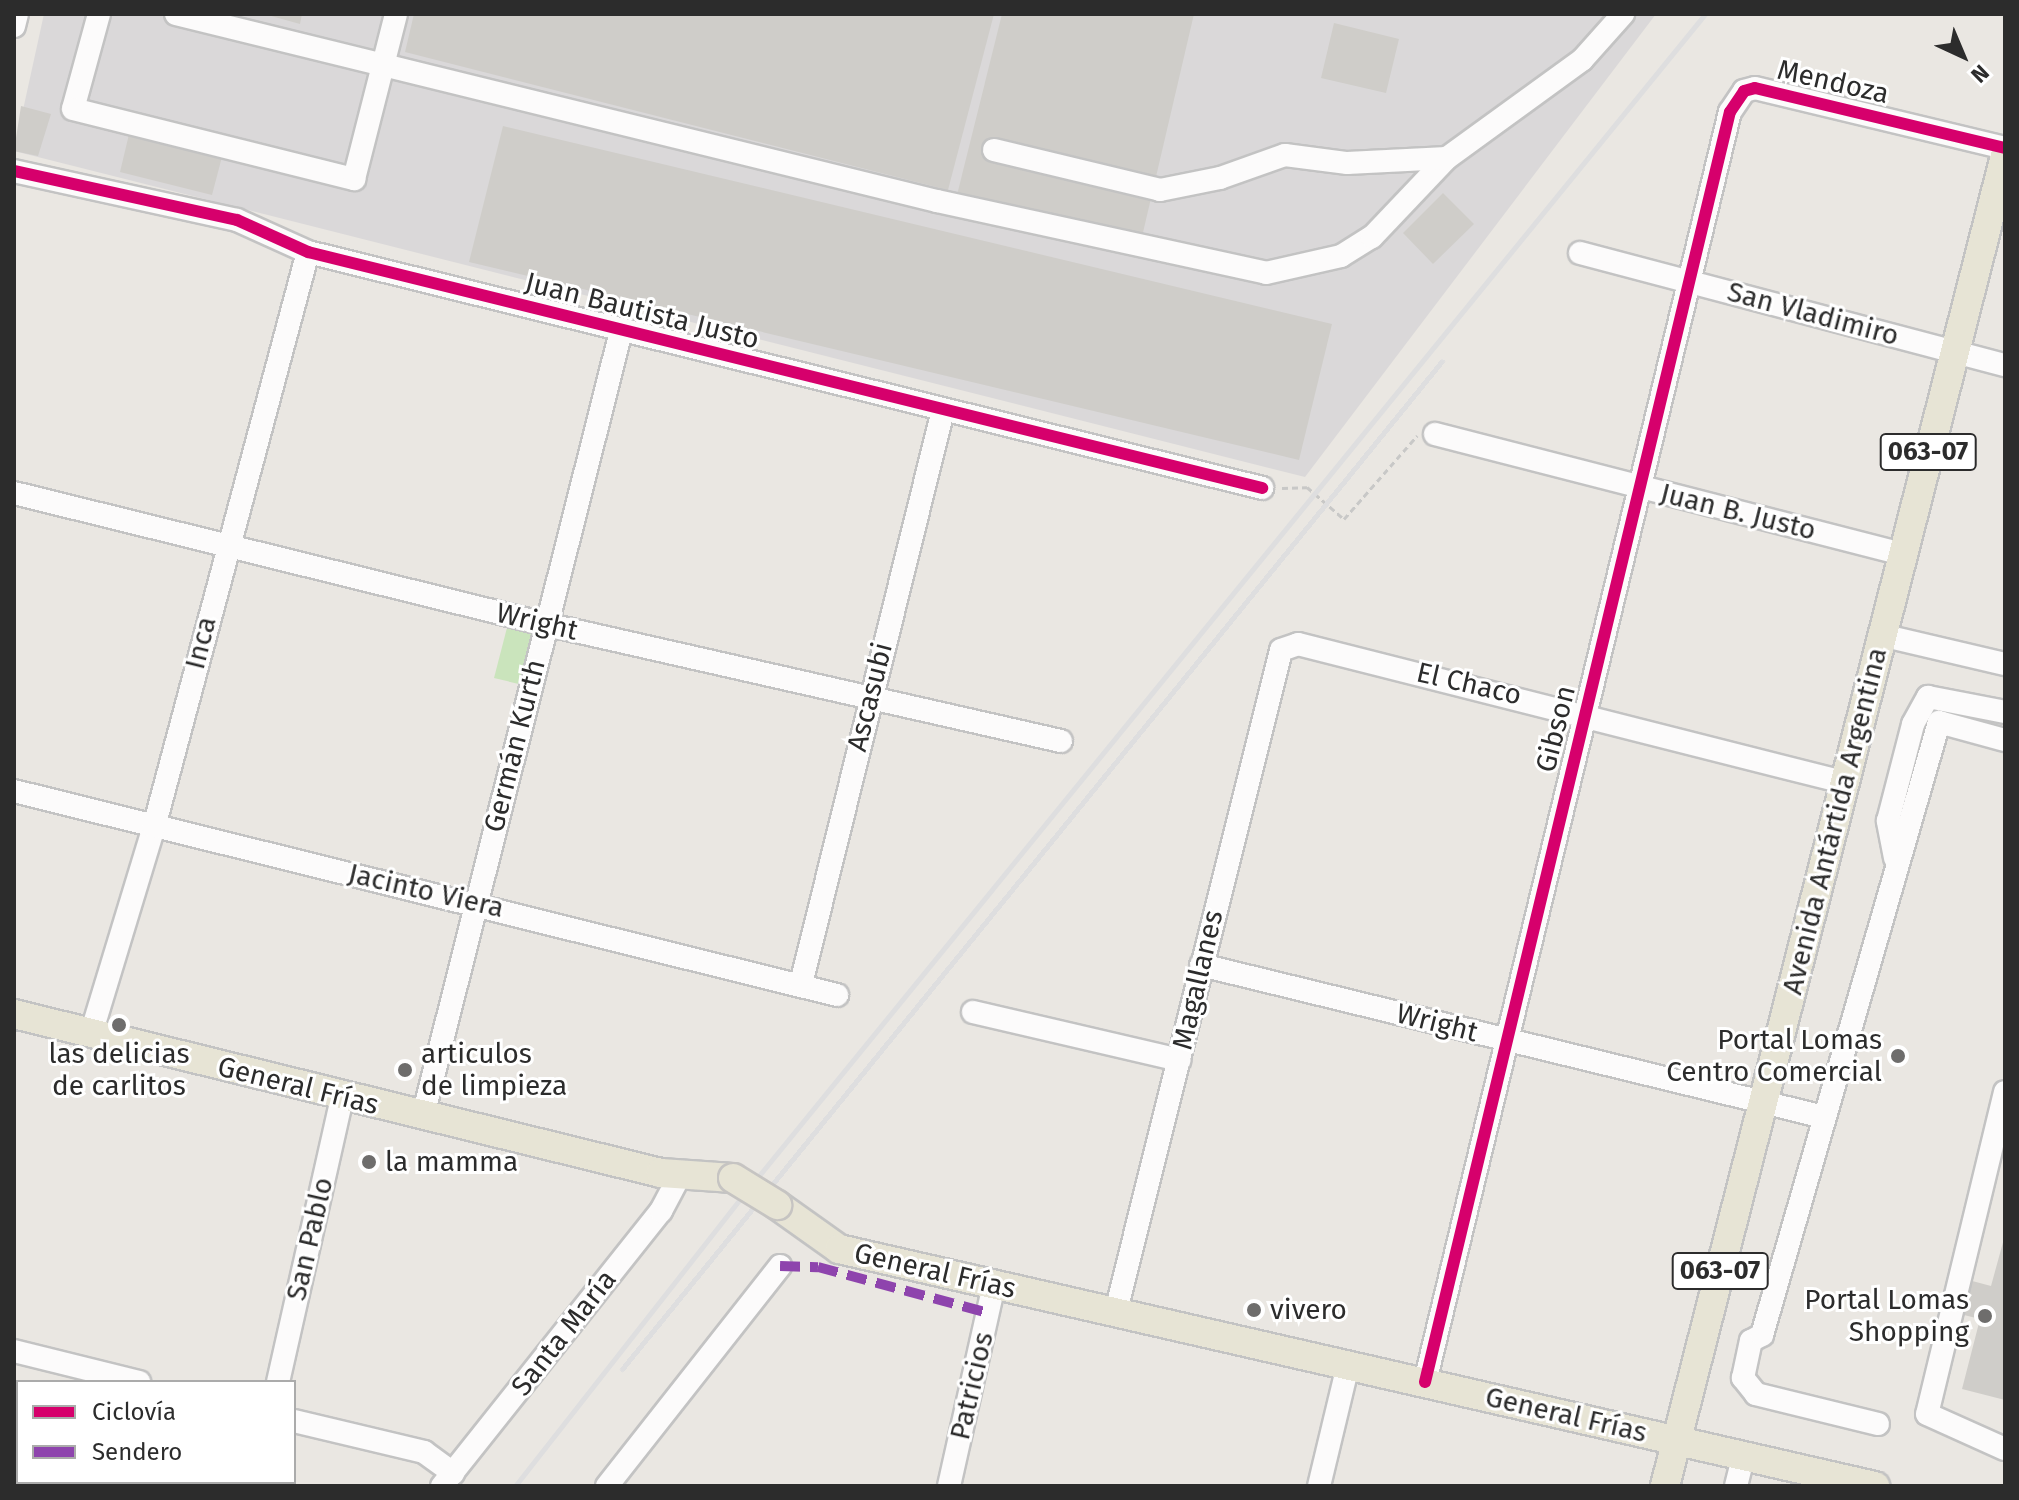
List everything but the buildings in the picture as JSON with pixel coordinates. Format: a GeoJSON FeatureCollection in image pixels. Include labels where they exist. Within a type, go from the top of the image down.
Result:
{"type":"FeatureCollection","features":[{"type":"Feature","properties":{"kind":"main road","name":"Avenida Antártida Argentina"},"geometry":{"type":"LineString","coordinates":[[1665,1486],[1766,1102],[1843,782],[2005,156]]}},
{"type":"Feature","properties":{"kind":"main road","name":"General Frías"},"geometry":{"type":"LineString","coordinates":[[14,1014],[342,1097],[680,1175],[733,1178],[839,1249],[1675,1440],[1821,1480],[1870,1485]]}},
{"type":"Feature","properties":{"kind":"street"},"geometry":{"type":"LineString","coordinates":[[14,26],[17,14]]}},
{"type":"Feature","properties":{"kind":"street"},"geometry":{"type":"LineString","coordinates":[[99,14],[73,109],[354,179],[396,14]]}},
{"type":"Feature","properties":{"kind":"street"},"geometry":{"type":"LineString","coordinates":[[176,14],[382,67],[1266,273],[1341,256],[1372,237],[1447,158],[1582,60],[1623,14]]}},
{"type":"Feature","properties":{"kind":"street","name":"Mendoza"},"geometry":{"type":"LineString","coordinates":[[1744,91],[1755,88],[2005,148]]}},
{"type":"Feature","properties":{"kind":"street","name":"Gibson"},"geometry":{"type":"LineString","coordinates":[[1425,1382],[1686,280],[1730,112],[1744,91]]}},
{"type":"Feature","properties":{"kind":"street"},"geometry":{"type":"LineString","coordinates":[[994,150],[1160,190],[1220,178],[1285,155],[1347,163],[1447,158]]}},
{"type":"Feature","properties":{"kind":"street","name":"Juan Bautista Justo"},"geometry":{"type":"LineString","coordinates":[[14,171],[237,220],[308,252],[1262,488]]}},
{"type":"Feature","properties":{"kind":"street","name":"Inca"},"geometry":{"type":"LineString","coordinates":[[91,1034],[154,827],[225,546],[308,252]]}},
{"type":"Feature","properties":{"kind":"street","name":"San Vladimiro"},"geometry":{"type":"LineString","coordinates":[[1580,253],[2005,365]]}},
{"type":"Feature","properties":{"kind":"street","name":"Germán Kurth"},"geometry":{"type":"LineString","coordinates":[[423,1116],[621,331]]}},
{"type":"Feature","properties":{"kind":"street","name":"Ascasubi"},"geometry":{"type":"LineString","coordinates":[[801,984],[869,699],[943,410]]}},
{"type":"Feature","properties":{"kind":"street","name":"Juan B. Justo"},"geometry":{"type":"LineString","coordinates":[[1435,434],[1902,554]]}},
{"type":"Feature","properties":{"kind":"street","name":"Wright"},"geometry":{"type":"LineString","coordinates":[[14,493],[545,624],[1061,741]]}},
{"type":"Feature","properties":{"kind":"street"},"geometry":{"type":"LineString","coordinates":[[1881,635],[2005,664]]}},
{"type":"Feature","properties":{"kind":"street","name":"El Chaco"},"geometry":{"type":"LineString","coordinates":[[1281,650],[1298,644],[1585,712],[1843,782]]}},
{"type":"Feature","properties":{"kind":"street","name":"Magallanes"},"geometry":{"type":"LineString","coordinates":[[1116,1311],[1281,650]]}},
{"type":"Feature","properties":{"kind":"street"},"geometry":{"type":"LineString","coordinates":[[1896,863],[1888,821],[1913,724],[1928,697],[2005,712]]}},
{"type":"Feature","properties":{"kind":"street"},"geometry":{"type":"LineString","coordinates":[[1878,1424],[1756,1394],[1743,1378],[1751,1341],[1762,1335],[1939,722],[2005,740]]}},
{"type":"Feature","properties":{"kind":"street","name":"Jacinto Viera"},"geometry":{"type":"LineString","coordinates":[[14,791],[475,902],[837,995]]}},
{"type":"Feature","properties":{"kind":"street","name":"Wright"},"geometry":{"type":"LineString","coordinates":[[1201,965],[1824,1117]]}},
{"type":"Feature","properties":{"kind":"street"},"geometry":{"type":"LineString","coordinates":[[973,1012],[1180,1060]]}},
{"type":"Feature","properties":{"kind":"street"},"geometry":{"type":"LineString","coordinates":[[2005,1092],[1927,1414],[2005,1449]]}},
{"type":"Feature","properties":{"kind":"street","name":"San Pablo"},"geometry":{"type":"LineString","coordinates":[[278,1380],[342,1097]]}},
{"type":"Feature","properties":{"kind":"street","name":"Santa María"},"geometry":{"type":"LineString","coordinates":[[448,1480],[661,1211],[680,1175]]}},
{"type":"Feature","properties":{"kind":"street"},"geometry":{"type":"LineString","coordinates":[[607,1486],[780,1266]]}},
{"type":"Feature","properties":{"kind":"street","name":"Patricios"},"geometry":{"type":"LineString","coordinates":[[949,1486],[994,1285]]}},
{"type":"Feature","properties":{"kind":"street"},"geometry":{"type":"LineString","coordinates":[[14,1351],[131,1380]]}},
{"type":"Feature","properties":{"kind":"street"},"geometry":{"type":"LineString","coordinates":[[1319,1486],[1348,1365]]}},
{"type":"Feature","properties":{"kind":"street"},"geometry":{"type":"LineString","coordinates":[[296,1421],[424,1452],[448,1480]]}},
{"type":"Feature","properties":{"kind":"street"},"geometry":{"type":"LineString","coordinates":[[1736,1486],[1743,1458]]}},
{"type":"Feature","properties":{"kind":"path"},"geometry":{"type":"LineString","coordinates":[[1262,488],[1307,487],[1344,519],[1416,436],[1435,434]]}},
{"type":"Feature","properties":{"kind":"shaded area"},"geometry":{"type":"Polygon","coordinates":[[[44,14],[1656,14],[1305,477],[14,151],[44,14]]]}},
{"type":"Feature","properties":{"kind":"green space"},"geometry":{"type":"Polygon","coordinates":[[[509,620],[537,627],[523,685],[494,678],[509,620]]]}},
{"type":"Feature","properties":{"kind":"railway"},"geometry":{"type":"LineString","coordinates":[[515,1486],[744,1194],[1705,14]]}},
{"type":"Feature","properties":{"kind":"railway"},"geometry":{"type":"LineString","coordinates":[[622,1369],[1442,361]]}},
{"type":"Feature","properties":{"kind":"marked path"},"geometry":{"type":"LineString","coordinates":[[780,1266],[818,1267],[988,1313]]}},
{"type":"Feature","properties":{"kind":"cycle path"},"geometry":{"type":"LineString","coordinates":[[1425,1382],[1730,112],[1744,91],[1755,88],[2005,148]]}},
{"type":"Feature","properties":{"kind":"cycle path"},"geometry":{"type":"LineString","coordinates":[[14,171],[237,220],[308,252],[1262,488]]}},
{"type":"Feature","properties":{"kind":"place","name":"las delicias de carlitos"},"geometry":{"type":"Point","coordinates":[119,1025]}},
{"type":"Feature","properties":{"kind":"place","name":"Portal Lomas Centro Comercial"},"geometry":{"type":"Point","coordinates":[1898,1056]}},
{"type":"Feature","properties":{"kind":"place","name":"articulos de limpieza"},"geometry":{"type":"Point","coordinates":[405,1070]}},
{"type":"Feature","properties":{"kind":"place","name":"la mamma"},"geometry":{"type":"Point","coordinates":[369,1162]}},
{"type":"Feature","properties":{"kind":"place","name":"vivero"},"geometry":{"type":"Point","coordinates":[1254,1310]}},
{"type":"Feature","properties":{"kind":"place","name":"Portal Lomas Shopping"},"geometry":{"type":"Point","coordinates":[1985,1316]}}]}
